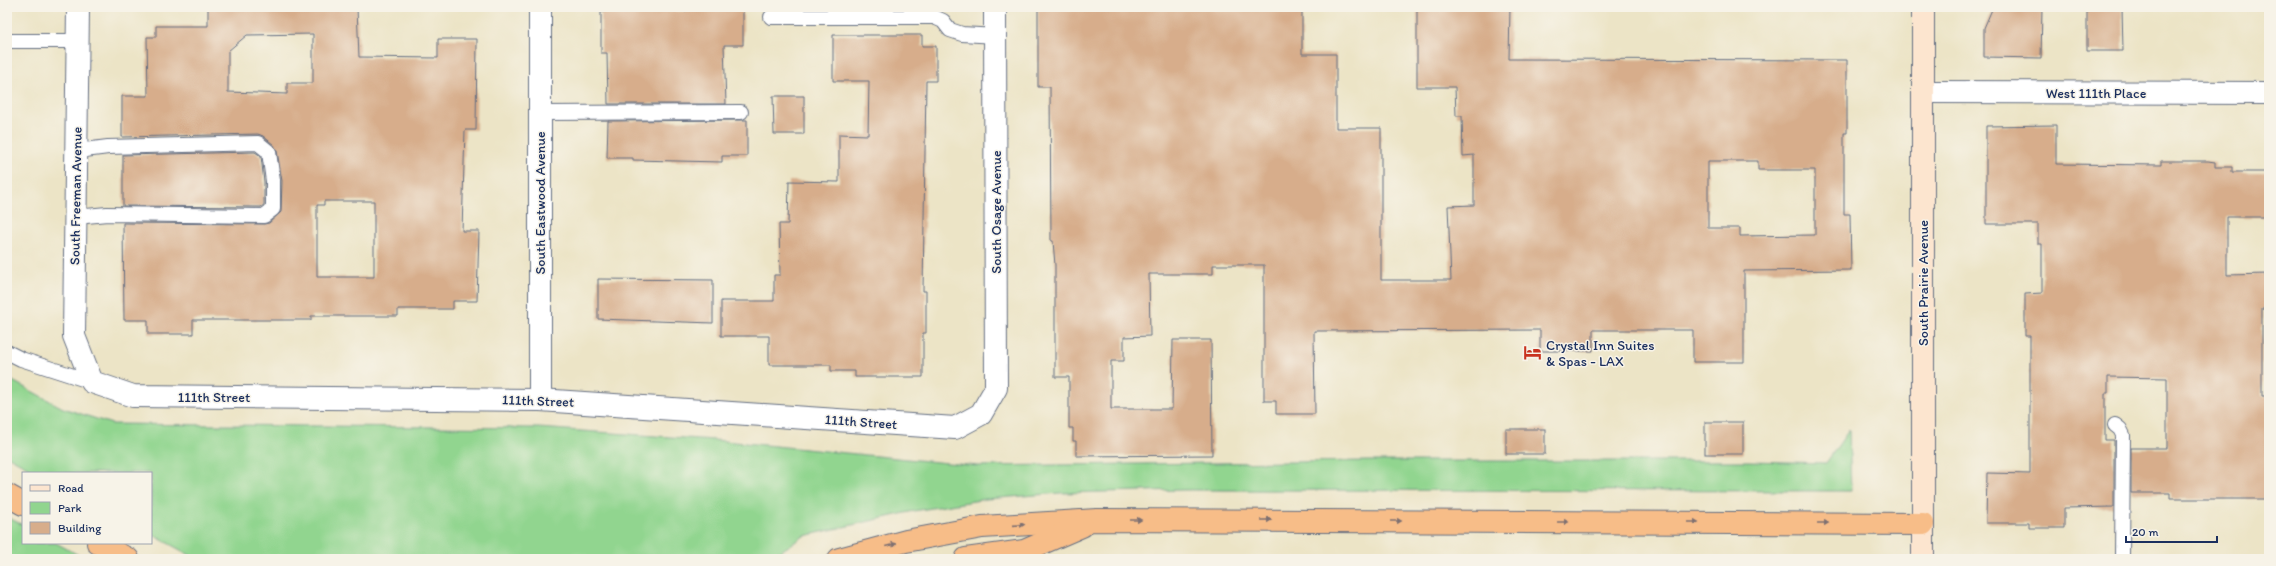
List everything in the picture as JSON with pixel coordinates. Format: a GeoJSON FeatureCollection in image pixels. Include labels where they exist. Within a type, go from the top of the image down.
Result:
{"type":"FeatureCollection","features":[{"type":"Feature","properties":{"kind":"highway"},"geometry":{"type":"LineString","coordinates":[[7,495],[22,503]]}},
{"type":"Feature","properties":{"kind":"highway"},"geometry":{"type":"LineString","coordinates":[[966,559],[1024,551],[1097,520]]}},
{"type":"Feature","properties":{"kind":"highway"},"geometry":{"type":"LineString","coordinates":[[840,559],[906,541],[982,527],[1097,520],[1923,524]]}},
{"type":"Feature","properties":{"kind":"highway"},"geometry":{"type":"LineString","coordinates":[[100,544],[128,559]]}},
{"type":"Feature","properties":{"kind":"main road","name":"South Prairie Avenue"},"geometry":{"type":"LineString","coordinates":[[1923,7],[1923,559]]}},
{"type":"Feature","properties":{"kind":"street","name":"South Freeman Avenue"},"geometry":{"type":"LineString","coordinates":[[78,7],[74,336],[92,382]]}},
{"type":"Feature","properties":{"kind":"street","name":"South Eastwood Avenue"},"geometry":{"type":"LineString","coordinates":[[540,7],[540,400]]}},
{"type":"Feature","properties":{"kind":"street","name":"South Osage Avenue"},"geometry":{"type":"LineString","coordinates":[[981,414],[996,388],[995,7]]}},
{"type":"Feature","properties":{"kind":"street","name":"West 111th Place"},"geometry":{"type":"LineString","coordinates":[[1923,92],[2269,93]]}},
{"type":"Feature","properties":{"kind":"street","name":"111th Street"},"geometry":{"type":"LineString","coordinates":[[92,382],[133,396],[540,400],[955,428],[981,414]]}},
{"type":"Feature","properties":{"kind":"lane"},"geometry":{"type":"LineString","coordinates":[[770,17],[934,17],[943,21],[950,30],[962,34],[996,36]]}},
{"type":"Feature","properties":{"kind":"lane"},"geometry":{"type":"LineString","coordinates":[[7,41],[78,41]]}},
{"type":"Feature","properties":{"kind":"lane"},"geometry":{"type":"LineString","coordinates":[[540,113],[741,112]]}},
{"type":"Feature","properties":{"kind":"lane"},"geometry":{"type":"LineString","coordinates":[[76,217],[107,214],[264,216],[273,208],[273,181],[269,152],[258,143],[108,147],[77,151]]}},
{"type":"Feature","properties":{"kind":"lane"},"geometry":{"type":"LineString","coordinates":[[7,352],[21,359],[92,382]]}},
{"type":"Feature","properties":{"kind":"lane"},"geometry":{"type":"LineString","coordinates":[[2115,425],[2120,429],[2123,436],[2122,559]]}},
{"type":"Feature","properties":{"kind":"green space"},"geometry":{"type":"Polygon","coordinates":[[[7,378],[63,408],[112,424],[538,428],[714,440],[978,466],[1369,461],[1750,461],[1826,463],[1849,430],[1851,491],[1185,490],[1061,493],[986,499],[914,511],[804,536],[781,551],[760,559],[197,559],[152,535],[152,472],[36,472],[7,456],[7,378]]]}},
{"type":"Feature","properties":{"kind":"green space"},"geometry":{"type":"Polygon","coordinates":[[[7,517],[22,524],[22,544],[58,544],[86,559],[7,559],[7,517]]]}},
{"type":"Feature","properties":{"kind":"building"},"geometry":{"type":"Polygon","coordinates":[[[208,7],[357,8],[359,57],[438,58],[438,39],[477,39],[476,130],[465,130],[462,231],[479,231],[477,301],[453,301],[453,309],[398,309],[398,316],[311,316],[311,320],[193,320],[193,334],[148,334],[148,320],[124,320],[123,223],[264,224],[269,223],[281,212],[282,181],[277,151],[274,145],[263,136],[258,134],[122,137],[122,96],[148,96],[147,37],[156,37],[156,26],[208,26],[208,7]],[[313,34],[247,35],[228,51],[228,92],[287,94],[287,83],[313,83],[313,34]],[[324,201],[324,205],[317,205],[317,277],[374,277],[374,201],[324,201]]]}},
{"type":"Feature","properties":{"kind":"building"},"geometry":{"type":"Polygon","coordinates":[[[686,7],[743,7],[743,45],[724,45],[726,104],[608,104],[607,53],[601,53],[601,11],[686,11],[686,7]]]}},
{"type":"Feature","properties":{"kind":"building"},"geometry":{"type":"Polygon","coordinates":[[[1038,7],[1302,7],[1302,54],[1336,54],[1336,128],[1381,128],[1381,280],[1451,280],[1448,206],[1474,205],[1474,155],[1463,156],[1462,116],[1456,116],[1455,87],[1417,87],[1417,7],[1510,7],[1509,59],[1847,60],[1847,133],[1844,133],[1844,214],[1850,214],[1851,270],[1744,271],[1744,362],[1693,362],[1693,330],[1593,330],[1593,351],[1540,351],[1540,330],[1314,331],[1315,414],[1276,414],[1276,401],[1264,401],[1264,265],[1213,265],[1213,274],[1149,274],[1150,336],[1124,337],[1124,361],[1111,361],[1111,409],[1172,409],[1173,340],[1211,340],[1212,455],[1076,456],[1076,441],[1073,441],[1073,428],[1069,428],[1069,377],[1055,377],[1055,265],[1053,241],[1051,241],[1050,87],[1038,87],[1038,7]],[[1708,161],[1708,228],[1740,228],[1740,236],[1815,235],[1815,170],[1758,170],[1758,161],[1708,161]]]}},
{"type":"Feature","properties":{"kind":"building"},"geometry":{"type":"Polygon","coordinates":[[[1993,7],[2042,7],[2041,58],[1984,57],[1984,28],[1993,7]]]}},
{"type":"Feature","properties":{"kind":"building"},"geometry":{"type":"Polygon","coordinates":[[[2087,7],[2122,7],[2123,51],[2087,51],[2087,7]]]}},
{"type":"Feature","properties":{"kind":"building"},"geometry":{"type":"Polygon","coordinates":[[[833,35],[922,35],[922,46],[936,46],[936,81],[926,81],[923,291],[926,291],[926,333],[923,333],[923,377],[855,377],[855,371],[831,371],[831,365],[769,365],[769,336],[721,336],[721,301],[774,301],[774,275],[780,275],[779,224],[788,224],[789,181],[839,182],[839,134],[868,135],[869,81],[833,81],[833,35]]]}},
{"type":"Feature","properties":{"kind":"building"},"geometry":{"type":"Polygon","coordinates":[[[773,96],[804,96],[804,134],[774,134],[773,96]]]}},
{"type":"Feature","properties":{"kind":"building"},"geometry":{"type":"Polygon","coordinates":[[[747,120],[747,156],[722,156],[722,162],[607,158],[608,121],[747,120]]]}},
{"type":"Feature","properties":{"kind":"building"},"geometry":{"type":"Polygon","coordinates":[[[2056,125],[2056,164],[2161,165],[2161,161],[2208,161],[2215,162],[2215,167],[2232,167],[2232,172],[2269,172],[2269,217],[2227,217],[2227,275],[2269,274],[2269,309],[2262,309],[2262,396],[2269,396],[2269,499],[2170,499],[2170,493],[2131,493],[2131,448],[2167,448],[2167,378],[2108,377],[2108,393],[2105,393],[2105,440],[2114,440],[2114,507],[2064,508],[2064,528],[2029,528],[2029,523],[1986,523],[1987,473],[2030,474],[2030,336],[2025,336],[2025,294],[2042,293],[2042,244],[2038,244],[2038,224],[1986,224],[1986,126],[2056,125]]]}},
{"type":"Feature","properties":{"kind":"building"},"geometry":{"type":"Polygon","coordinates":[[[255,152],[261,156],[264,182],[264,205],[261,207],[123,206],[123,155],[255,152]]]}},
{"type":"Feature","properties":{"kind":"building"},"geometry":{"type":"Polygon","coordinates":[[[598,279],[713,280],[713,323],[598,319],[598,279]]]}},
{"type":"Feature","properties":{"kind":"building"},"geometry":{"type":"Polygon","coordinates":[[[1705,422],[1743,422],[1743,454],[1705,454],[1705,422]]]}},
{"type":"Feature","properties":{"kind":"building"},"geometry":{"type":"Polygon","coordinates":[[[1506,429],[1545,429],[1545,454],[1506,454],[1506,429]]]}},
{"type":"Feature","properties":{"kind":"place","name":"Crystal Inn Suites & Spas - LAX"},"geometry":{"type":"Point","coordinates":[1533,353]}}]}
